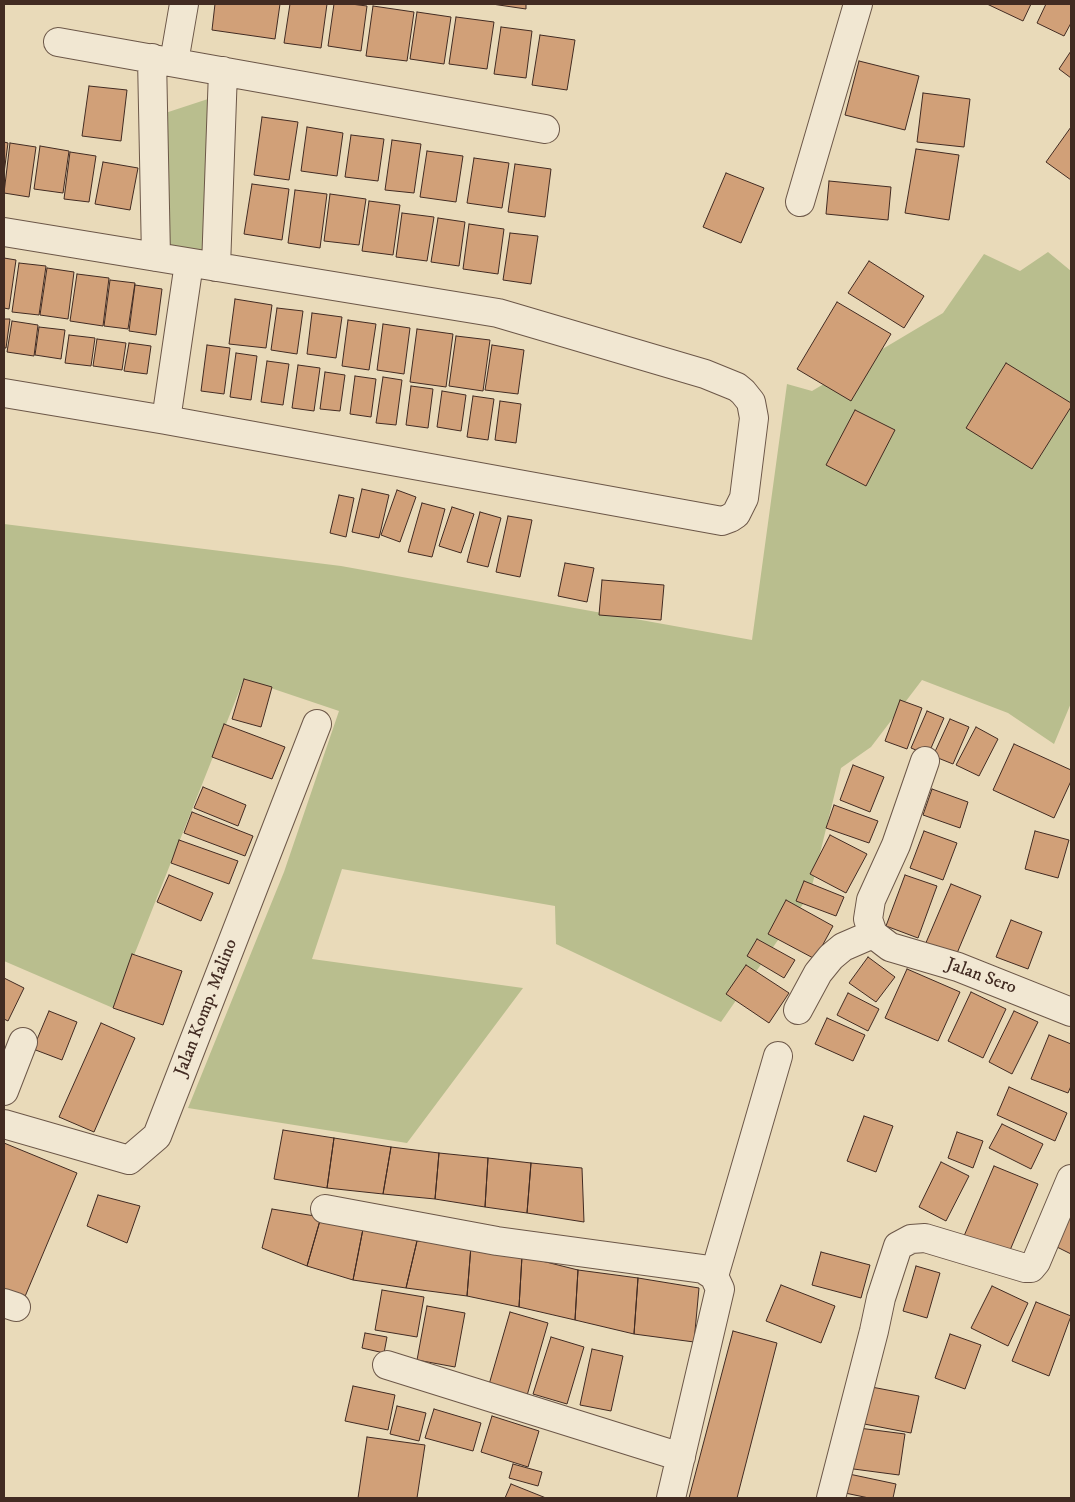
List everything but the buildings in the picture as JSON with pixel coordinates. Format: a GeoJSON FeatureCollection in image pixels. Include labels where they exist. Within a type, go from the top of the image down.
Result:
{"type":"FeatureCollection","features":[{"type":"Feature","properties":{"kind":"street"},"geometry":{"type":"LineString","coordinates":[[156,257],[163,60],[184,4]]}},
{"type":"Feature","properties":{"kind":"street"},"geometry":{"type":"LineString","coordinates":[[800,202],[858,4]]}},
{"type":"Feature","properties":{"kind":"street"},"geometry":{"type":"LineString","coordinates":[[58,42],[545,129]]}},
{"type":"Feature","properties":{"kind":"street"},"geometry":{"type":"LineString","coordinates":[[216,267],[223,71]]}},
{"type":"Feature","properties":{"kind":"street"},"geometry":{"type":"LineString","coordinates":[[4,232],[498,313],[705,374],[736,386],[751,402],[754,418],[744,498],[736,514],[722,521],[531,485],[4,393]]}},
{"type":"Feature","properties":{"kind":"street"},"geometry":{"type":"LineString","coordinates":[[166,420],[189,263]]}},
{"type":"Feature","properties":{"kind":"street","name":"Jalan Komp. Malino"},"geometry":{"type":"LineString","coordinates":[[4,1124],[129,1160],[157,1136],[317,724]]}},
{"type":"Feature","properties":{"kind":"street"},"geometry":{"type":"LineString","coordinates":[[798,1010],[818,973],[831,957],[843,947],[882,941],[868,919],[871,900],[896,845],[924,761]]}},
{"type":"Feature","properties":{"kind":"street","name":"Jalan Sero"},"geometry":{"type":"LineString","coordinates":[[882,941],[958,967],[1071,1012]]}},
{"type":"Feature","properties":{"kind":"street"},"geometry":{"type":"LineString","coordinates":[[4,1091],[22,1042]]}},
{"type":"Feature","properties":{"kind":"street"},"geometry":{"type":"LineString","coordinates":[[714,1276],[778,1056]]}},
{"type":"Feature","properties":{"kind":"street"},"geometry":{"type":"LineString","coordinates":[[831,1498],[881,1298],[898,1246],[911,1239],[925,1238],[1025,1268],[1031,1268],[1036,1262],[1071,1179]]}},
{"type":"Feature","properties":{"kind":"street"},"geometry":{"type":"LineString","coordinates":[[325,1209],[497,1241],[703,1269],[714,1276],[720,1289],[671,1498]]}},
{"type":"Feature","properties":{"kind":"street"},"geometry":{"type":"LineString","coordinates":[[387,1365],[681,1457]]}},
{"type":"Feature","properties":{"kind":"green space"},"geometry":{"type":"Polygon","coordinates":[[[208,99],[206,259],[143,242],[150,118],[208,99]]]}},
{"type":"Feature","properties":{"kind":"green space"},"geometry":{"type":"Polygon","coordinates":[[[1048,252],[1071,271],[1071,703],[1054,744],[1008,713],[922,680],[871,747],[841,768],[810,894],[721,1022],[556,944],[555,906],[342,869],[312,959],[523,988],[407,1143],[188,1108],[284,872],[339,711],[244,679],[113,1008],[4,961],[4,524],[341,566],[752,640],[787,384],[812,391],[943,313],[984,254],[1020,271],[1048,252]]]}}]}
